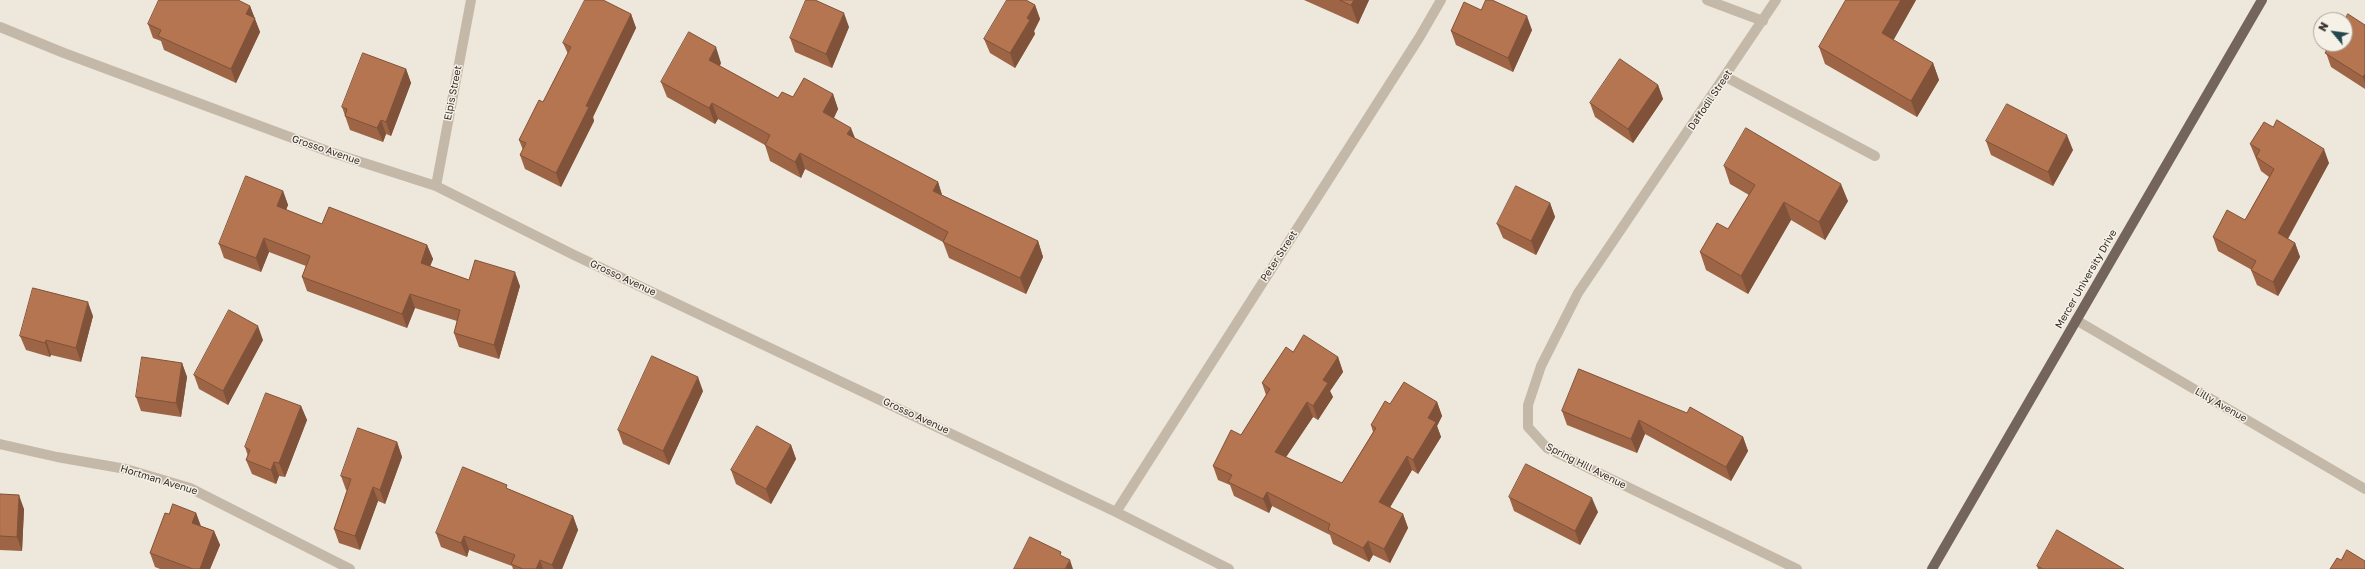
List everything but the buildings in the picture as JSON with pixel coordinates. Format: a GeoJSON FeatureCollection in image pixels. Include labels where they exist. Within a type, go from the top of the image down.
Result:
{"type":"FeatureCollection","features":[{"type":"Feature","properties":{"kind":"main road","name":"Mercer University Drive"},"geometry":{"type":"LineString","coordinates":[[1932,569],[2262,0]]}},
{"type":"Feature","properties":{"kind":"street","name":"Elpis Street"},"geometry":{"type":"LineString","coordinates":[[436,186],[471,0]]}},
{"type":"Feature","properties":{"kind":"street","name":"Peter Street"},"geometry":{"type":"LineString","coordinates":[[1116,512],[1441,0]]}},
{"type":"Feature","properties":{"kind":"street"},"geometry":{"type":"LineString","coordinates":[[1707,0],[1763,21]]}},
{"type":"Feature","properties":{"kind":"street","name":"Daffodil Street"},"geometry":{"type":"LineString","coordinates":[[1642,199],[1726,77],[1776,0]]}},
{"type":"Feature","properties":{"kind":"street","name":"Grosso Avenue"},"geometry":{"type":"LineString","coordinates":[[0,27],[64,54],[330,152],[436,186],[574,254],[1116,512],[1229,569]]}},
{"type":"Feature","properties":{"kind":"street"},"geometry":{"type":"LineString","coordinates":[[1726,77],[1874,156]]}},
{"type":"Feature","properties":{"kind":"street","name":"Spring Hill Avenue"},"geometry":{"type":"LineString","coordinates":[[1642,199],[1578,293],[1562,322],[1541,366],[1528,405],[1528,427],[1546,448],[1797,569]]}},
{"type":"Feature","properties":{"kind":"street","name":"Lilly Avenue"},"geometry":{"type":"LineString","coordinates":[[2076,320],[2365,489]]}},
{"type":"Feature","properties":{"kind":"street","name":"Hortman Avenue"},"geometry":{"type":"LineString","coordinates":[[0,444],[57,457],[126,469],[190,488],[350,569]]}}]}
